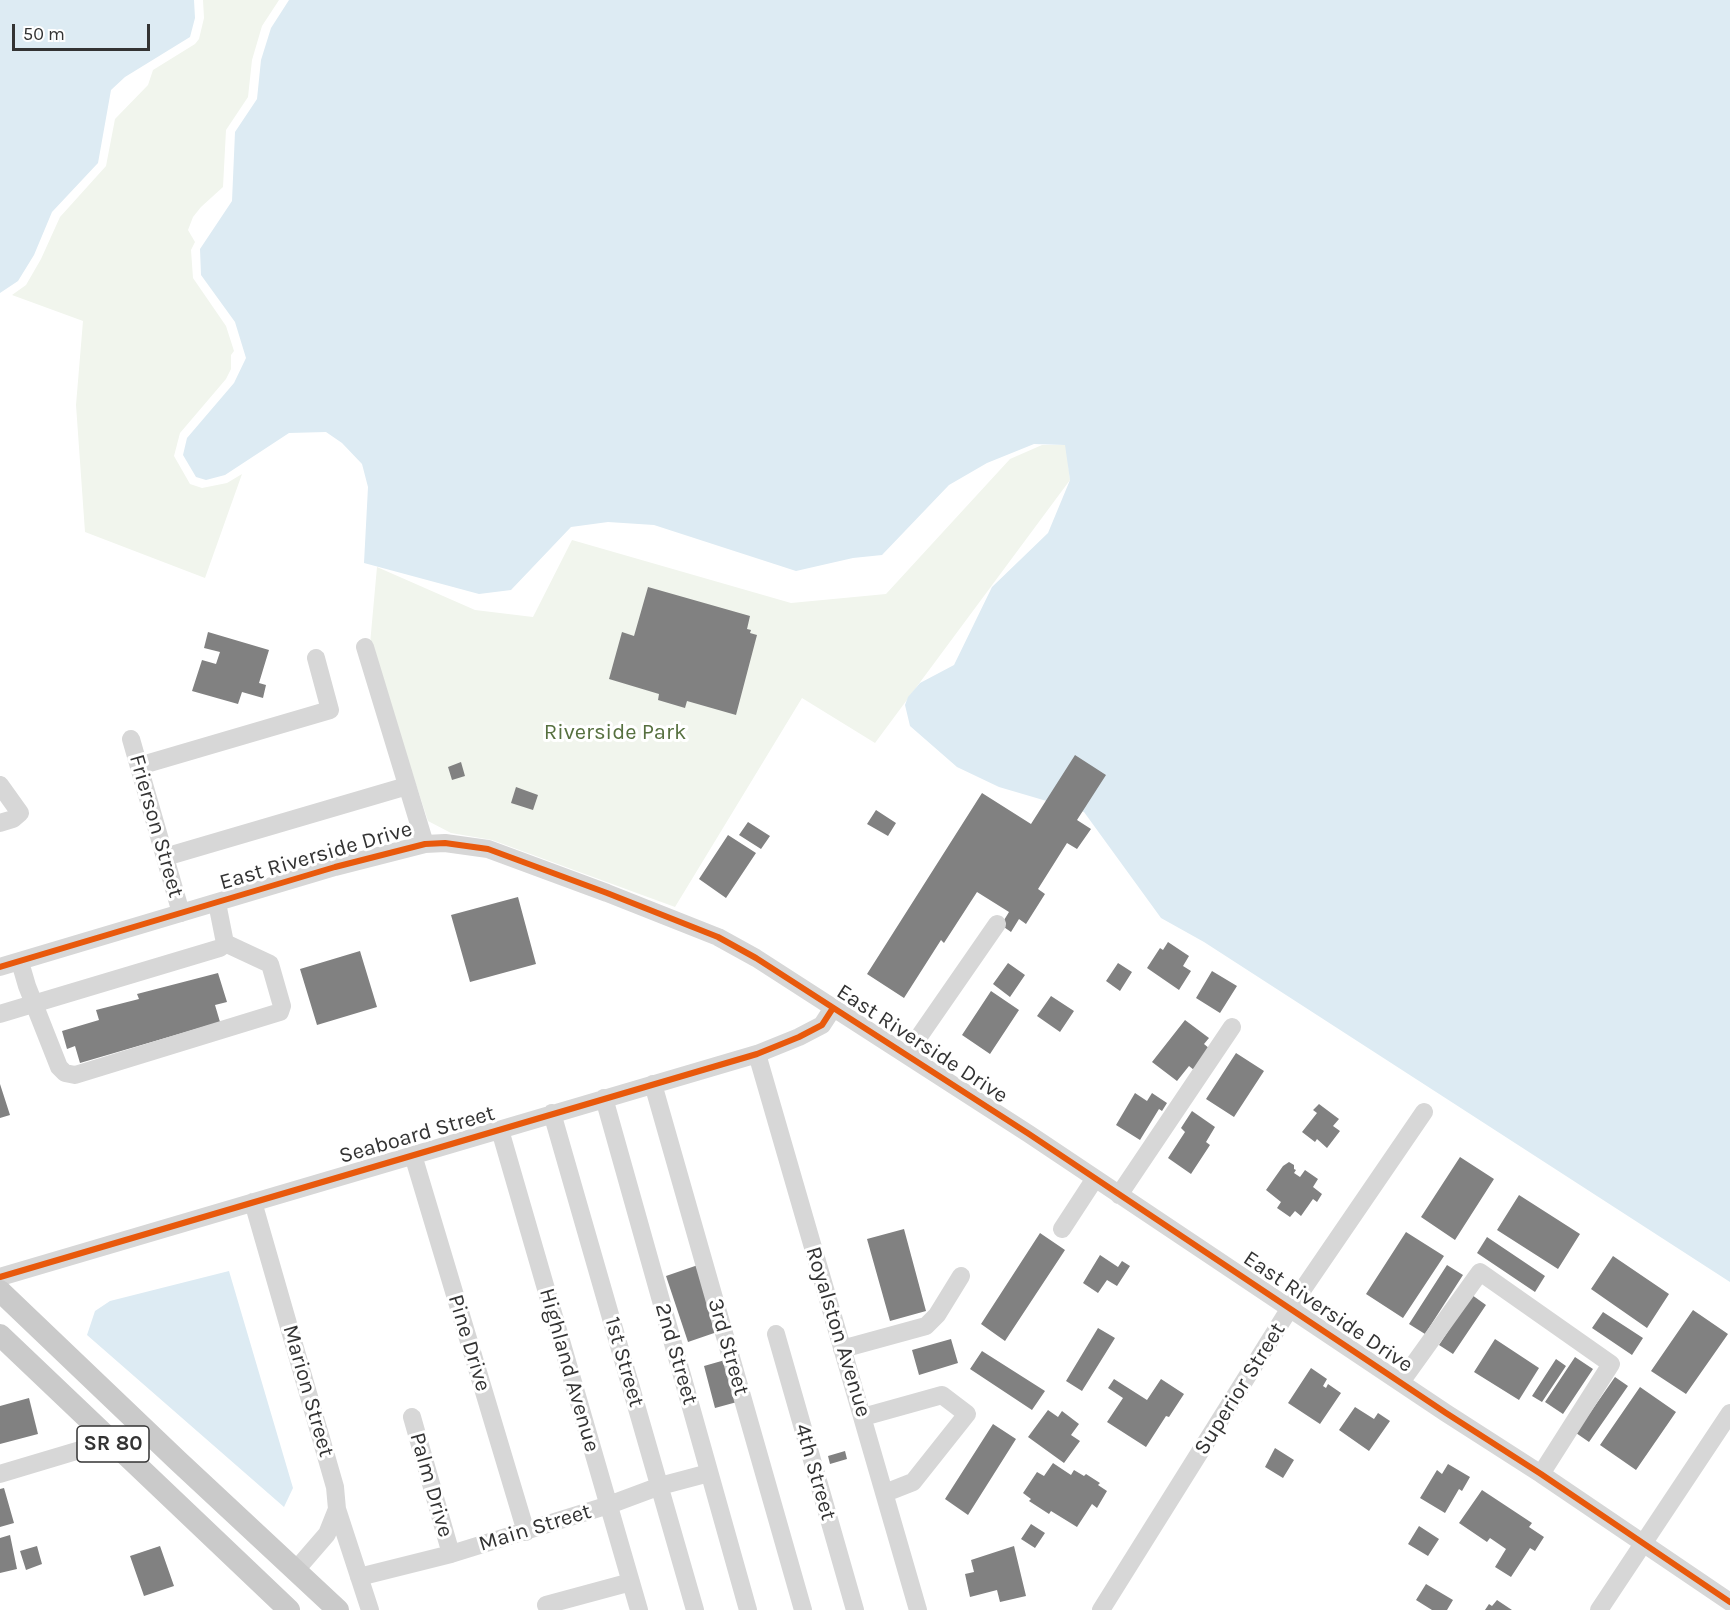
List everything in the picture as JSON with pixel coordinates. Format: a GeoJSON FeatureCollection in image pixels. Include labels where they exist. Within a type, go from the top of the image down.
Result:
{"type":"FeatureCollection","features":[{"type":"Feature","properties":{"kind":"main road","name":"SR 80"},"geometry":{"type":"LineString","coordinates":[[0,1291],[338,1610]]}},
{"type":"Feature","properties":{"kind":"main road","name":"SR 80"},"geometry":{"type":"LineString","coordinates":[[0,1335],[289,1610]]}},
{"type":"Feature","properties":{"kind":"main road"},"geometry":{"type":"LineString","coordinates":[[111,1441],[120,1438],[127,1439],[177,1460]]}},
{"type":"Feature","properties":{"kind":"street"},"geometry":{"type":"LineString","coordinates":[[365,647],[425,844]]}},
{"type":"Feature","properties":{"kind":"street"},"geometry":{"type":"LineString","coordinates":[[139,766],[330,710],[316,658]]}},
{"type":"Feature","properties":{"kind":"street","name":"Frierson Street"},"geometry":{"type":"LineString","coordinates":[[131,739],[181,913]]}},
{"type":"Feature","properties":{"kind":"street"},"geometry":{"type":"LineString","coordinates":[[0,785],[20,813],[14,819],[0,823]]}},
{"type":"Feature","properties":{"kind":"street"},"geometry":{"type":"LineString","coordinates":[[165,857],[407,786]]}},
{"type":"Feature","properties":{"kind":"street","name":"East Riverside Drive"},"geometry":{"type":"LineString","coordinates":[[0,968],[335,867],[425,844],[445,843],[488,849],[665,915],[718,937],[756,958],[907,1054],[1730,1602]]}},
{"type":"Feature","properties":{"kind":"street"},"geometry":{"type":"LineString","coordinates":[[216,903],[225,944]]}},
{"type":"Feature","properties":{"kind":"street"},"geometry":{"type":"LineString","coordinates":[[907,1054],[997,924]]}},
{"type":"Feature","properties":{"kind":"street"},"geometry":{"type":"LineString","coordinates":[[0,1014],[220,948],[225,944]]}},
{"type":"Feature","properties":{"kind":"street"},"geometry":{"type":"LineString","coordinates":[[20,962],[59,1067],[65,1073],[75,1075],[280,1012],[282,1006],[270,964],[225,944]]}},
{"type":"Feature","properties":{"kind":"street","name":"Seaboard Street"},"geometry":{"type":"LineString","coordinates":[[0,1276],[757,1054],[822,1025],[833,1008]]}},
{"type":"Feature","properties":{"kind":"street"},"geometry":{"type":"LineString","coordinates":[[1119,1196],[1232,1027]]}},
{"type":"Feature","properties":{"kind":"street","name":"Royalston Avenue"},"geometry":{"type":"LineString","coordinates":[[757,1054],[918,1610]]}},
{"type":"Feature","properties":{"kind":"street","name":"3rd Street"},"geometry":{"type":"LineString","coordinates":[[653,1084],[803,1610]]}},
{"type":"Feature","properties":{"kind":"street","name":"2nd Street"},"geometry":{"type":"LineString","coordinates":[[604,1098],[748,1610]]}},
{"type":"Feature","properties":{"kind":"street","name":"Superior Street"},"geometry":{"type":"LineString","coordinates":[[1101,1610],[1290,1308],[1424,1112]]}},
{"type":"Feature","properties":{"kind":"street","name":"1st Street"},"geometry":{"type":"LineString","coordinates":[[552,1113],[695,1610]]}},
{"type":"Feature","properties":{"kind":"street","name":"Highland Avenue"},"geometry":{"type":"LineString","coordinates":[[500,1130],[639,1610]]}},
{"type":"Feature","properties":{"kind":"street","name":"Pine Drive"},"geometry":{"type":"LineString","coordinates":[[413,1155],[526,1532]]}},
{"type":"Feature","properties":{"kind":"street"},"geometry":{"type":"LineString","coordinates":[[1062,1229],[1094,1180]]}},
{"type":"Feature","properties":{"kind":"street","name":"Marion Street"},"geometry":{"type":"LineString","coordinates":[[253,1202],[335,1487],[337,1509],[370,1610]]}},
{"type":"Feature","properties":{"kind":"street"},"geometry":{"type":"LineString","coordinates":[[1401,1382],[1480,1272],[1611,1364],[1541,1474]]}},
{"type":"Feature","properties":{"kind":"street"},"geometry":{"type":"LineString","coordinates":[[842,1349],[926,1326],[936,1315],[961,1276]]}},
{"type":"Feature","properties":{"kind":"street","name":"4th Street"},"geometry":{"type":"LineString","coordinates":[[776,1334],[855,1610]]}},
{"type":"Feature","properties":{"kind":"street"},"geometry":{"type":"LineString","coordinates":[[863,1417],[942,1395],[967,1414],[913,1482],[885,1493]]}},
{"type":"Feature","properties":{"kind":"street"},"geometry":{"type":"LineString","coordinates":[[1599,1610],[1730,1413]]}},
{"type":"Feature","properties":{"kind":"street","name":"Palm Drive"},"geometry":{"type":"LineString","coordinates":[[412,1417],[451,1554]]}},
{"type":"Feature","properties":{"kind":"street"},"geometry":{"type":"LineString","coordinates":[[0,1474],[111,1441]]}},
{"type":"Feature","properties":{"kind":"street","name":"Main Street"},"geometry":{"type":"LineString","coordinates":[[359,1577],[526,1532],[660,1486],[709,1473]]}},
{"type":"Feature","properties":{"kind":"street"},"geometry":{"type":"LineString","coordinates":[[295,1571],[327,1534],[337,1509]]}},
{"type":"Feature","properties":{"kind":"street"},"geometry":{"type":"LineString","coordinates":[[546,1605],[631,1582]]}},
{"type":"Feature","properties":{"kind":"green space"},"geometry":{"type":"Polygon","coordinates":[[[203,0],[279,0],[262,26],[252,60],[248,97],[226,130],[223,187],[201,207],[193,217],[188,230],[195,242],[191,250],[193,278],[226,326],[234,351],[231,355],[231,369],[226,379],[180,433],[174,456],[190,484],[202,488],[227,483],[242,474],[205,578],[85,532],[76,405],[83,321],[12,295],[26,285],[60,217],[106,166],[115,119],[148,85],[153,70],[195,44],[199,39],[204,18],[203,0]]]}},
{"type":"Feature","properties":{"kind":"green space","name":"Riverside Park"},"geometry":{"type":"Polygon","coordinates":[[[1042,445],[1066,445],[1070,480],[875,743],[802,698],[675,907],[492,840],[451,833],[428,821],[370,644],[377,567],[475,610],[533,617],[572,540],[791,603],[886,594],[1010,459],[1042,445]]]}},
{"type":"Feature","properties":{"kind":"shaded area"},"geometry":{"type":"Polygon","coordinates":[[[0,0],[194,0],[195,18],[190,37],[125,77],[111,90],[98,163],[52,212],[34,255],[18,281],[0,293],[0,0]]]}},
{"type":"Feature","properties":{"kind":"shaded area"},"geometry":{"type":"Polygon","coordinates":[[[289,0],[1730,0],[1730,1282],[1204,942],[1161,918],[1084,812],[999,787],[957,767],[910,726],[905,705],[908,697],[920,683],[954,665],[992,587],[1048,533],[1070,480],[1065,445],[1034,444],[987,463],[949,485],[882,555],[853,558],[796,571],[654,525],[608,522],[571,527],[511,590],[479,594],[364,563],[368,487],[362,464],[342,443],[326,432],[289,433],[225,475],[206,480],[196,477],[183,455],[187,438],[234,383],[246,358],[235,322],[201,275],[200,249],[232,201],[235,132],[257,99],[261,60],[271,28],[289,0]]]}},
{"type":"Feature","properties":{"kind":"shaded area"},"geometry":{"type":"Polygon","coordinates":[[[229,1271],[293,1488],[284,1507],[87,1335],[95,1311],[110,1301],[229,1271]]]}},
{"type":"Feature","properties":{"kind":"building"},"geometry":{"type":"Polygon","coordinates":[[[648,587],[750,616],[747,629],[751,630],[750,633],[757,635],[736,715],[687,701],[685,708],[658,700],[659,694],[609,679],[622,632],[634,636],[648,587]]]}},
{"type":"Feature","properties":{"kind":"building"},"geometry":{"type":"Polygon","coordinates":[[[208,632],[269,650],[259,683],[266,685],[263,698],[242,692],[238,704],[192,691],[202,660],[216,664],[220,652],[204,648],[208,632]]]}},
{"type":"Feature","properties":{"kind":"building"},"geometry":{"type":"Polygon","coordinates":[[[1075,755],[1106,775],[1077,820],[1091,829],[1077,849],[1067,843],[1038,889],[1045,894],[1026,924],[1019,919],[1011,932],[1001,925],[1009,912],[977,892],[944,943],[941,940],[904,998],[867,974],[982,793],[1031,824],[1075,755]]]}},
{"type":"Feature","properties":{"kind":"building"},"geometry":{"type":"Polygon","coordinates":[[[461,762],[465,776],[452,780],[448,767],[461,762]]]}},
{"type":"Feature","properties":{"kind":"building"},"geometry":{"type":"Polygon","coordinates":[[[516,787],[538,795],[533,810],[511,803],[516,787]]]}},
{"type":"Feature","properties":{"kind":"building"},"geometry":{"type":"Polygon","coordinates":[[[876,810],[896,823],[888,836],[867,824],[876,810]]]}},
{"type":"Feature","properties":{"kind":"building"},"geometry":{"type":"Polygon","coordinates":[[[748,822],[770,836],[761,849],[739,835],[748,822]]]}},
{"type":"Feature","properties":{"kind":"building"},"geometry":{"type":"Polygon","coordinates":[[[728,835],[756,853],[726,898],[699,879],[728,835]]]}},
{"type":"Feature","properties":{"kind":"building"},"geometry":{"type":"Polygon","coordinates":[[[518,897],[536,964],[470,982],[451,915],[518,897]]]}},
{"type":"Feature","properties":{"kind":"building"},"geometry":{"type":"Polygon","coordinates":[[[1168,942],[1189,956],[1183,966],[1191,971],[1179,990],[1147,968],[1160,948],[1163,950],[1168,942]]]}},
{"type":"Feature","properties":{"kind":"building"},"geometry":{"type":"Polygon","coordinates":[[[360,951],[377,1007],[317,1025],[300,969],[360,951]]]}},
{"type":"Feature","properties":{"kind":"building"},"geometry":{"type":"Polygon","coordinates":[[[1008,963],[1025,975],[1010,997],[993,984],[1008,963]]]}},
{"type":"Feature","properties":{"kind":"building"},"geometry":{"type":"Polygon","coordinates":[[[1118,963],[1132,972],[1120,991],[1106,981],[1118,963]]]}},
{"type":"Feature","properties":{"kind":"building"},"geometry":{"type":"Polygon","coordinates":[[[1212,971],[1237,986],[1220,1013],[1196,998],[1212,971]]]}},
{"type":"Feature","properties":{"kind":"building"},"geometry":{"type":"Polygon","coordinates":[[[218,973],[227,1002],[215,1005],[220,1022],[80,1063],[75,1046],[67,1049],[62,1031],[99,1020],[96,1010],[139,999],[137,994],[218,973]]]}},
{"type":"Feature","properties":{"kind":"building"},"geometry":{"type":"Polygon","coordinates":[[[991,991],[1019,1010],[990,1054],[962,1035],[991,991]]]}},
{"type":"Feature","properties":{"kind":"building"},"geometry":{"type":"Polygon","coordinates":[[[1051,996],[1074,1011],[1060,1032],[1037,1016],[1051,996]]]}},
{"type":"Feature","properties":{"kind":"building"},"geometry":{"type":"Polygon","coordinates":[[[1185,1020],[1209,1038],[1204,1044],[1210,1049],[1194,1070],[1189,1066],[1177,1081],[1152,1062],[1185,1020]]]}},
{"type":"Feature","properties":{"kind":"building"},"geometry":{"type":"Polygon","coordinates":[[[1236,1053],[1264,1071],[1234,1117],[1206,1099],[1236,1053]]]}},
{"type":"Feature","properties":{"kind":"building"},"geometry":{"type":"Polygon","coordinates":[[[0,1084],[10,1115],[0,1118],[0,1084]]]}},
{"type":"Feature","properties":{"kind":"building"},"geometry":{"type":"Polygon","coordinates":[[[1135,1093],[1147,1101],[1152,1093],[1167,1103],[1162,1111],[1159,1109],[1140,1140],[1116,1125],[1135,1093]]]}},
{"type":"Feature","properties":{"kind":"building"},"geometry":{"type":"Polygon","coordinates":[[[1319,1104],[1339,1119],[1333,1126],[1340,1131],[1327,1148],[1317,1139],[1315,1142],[1302,1132],[1317,1113],[1313,1110],[1319,1104]]]}},
{"type":"Feature","properties":{"kind":"building"},"geometry":{"type":"Polygon","coordinates":[[[1192,1111],[1215,1127],[1206,1142],[1210,1145],[1191,1174],[1168,1158],[1185,1132],[1181,1128],[1192,1111]]]}},
{"type":"Feature","properties":{"kind":"building"},"geometry":{"type":"Polygon","coordinates":[[[1460,1157],[1494,1179],[1455,1240],[1421,1217],[1460,1157]]]}},
{"type":"Feature","properties":{"kind":"building"},"geometry":{"type":"Polygon","coordinates":[[[1289,1162],[1294,1165],[1296,1170],[1294,1173],[1300,1177],[1305,1170],[1318,1179],[1313,1187],[1322,1194],[1317,1202],[1313,1199],[1301,1216],[1295,1211],[1290,1217],[1277,1208],[1281,1202],[1266,1190],[1283,1166],[1289,1162]]]}},
{"type":"Feature","properties":{"kind":"building"},"geometry":{"type":"Polygon","coordinates":[[[1519,1195],[1580,1234],[1558,1269],[1497,1230],[1519,1195]]]}},
{"type":"Feature","properties":{"kind":"building"},"geometry":{"type":"Polygon","coordinates":[[[904,1229],[926,1311],[890,1321],[867,1239],[904,1229]]]}},
{"type":"Feature","properties":{"kind":"building"},"geometry":{"type":"Polygon","coordinates":[[[1406,1232],[1444,1256],[1403,1318],[1366,1294],[1406,1232]]]}},
{"type":"Feature","properties":{"kind":"building"},"geometry":{"type":"Polygon","coordinates":[[[1040,1233],[1065,1250],[1005,1341],[981,1324],[1040,1233]]]}},
{"type":"Feature","properties":{"kind":"building"},"geometry":{"type":"Polygon","coordinates":[[[1487,1237],[1545,1276],[1535,1292],[1477,1253],[1487,1237]]]}},
{"type":"Feature","properties":{"kind":"building"},"geometry":{"type":"Polygon","coordinates":[[[1100,1255],[1118,1267],[1122,1261],[1130,1266],[1117,1286],[1107,1280],[1098,1293],[1083,1283],[1100,1255]]]}},
{"type":"Feature","properties":{"kind":"building"},"geometry":{"type":"Polygon","coordinates":[[[1613,1256],[1669,1294],[1647,1328],[1591,1289],[1613,1256]]]}},
{"type":"Feature","properties":{"kind":"building"},"geometry":{"type":"Polygon","coordinates":[[[698,1265],[720,1331],[688,1342],[666,1276],[698,1265]]]}},
{"type":"Feature","properties":{"kind":"building"},"geometry":{"type":"Polygon","coordinates":[[[1447,1265],[1463,1275],[1425,1334],[1409,1324],[1447,1265]]]}},
{"type":"Feature","properties":{"kind":"building"},"geometry":{"type":"Polygon","coordinates":[[[1472,1295],[1486,1305],[1453,1354],[1439,1345],[1472,1295]]]}},
{"type":"Feature","properties":{"kind":"building"},"geometry":{"type":"Polygon","coordinates":[[[1693,1310],[1728,1334],[1686,1394],[1651,1371],[1693,1310]]]}},
{"type":"Feature","properties":{"kind":"building"},"geometry":{"type":"Polygon","coordinates":[[[1603,1312],[1643,1338],[1632,1355],[1592,1328],[1603,1312]]]}},
{"type":"Feature","properties":{"kind":"building"},"geometry":{"type":"Polygon","coordinates":[[[1098,1328],[1115,1338],[1082,1391],[1066,1381],[1098,1328]]]}},
{"type":"Feature","properties":{"kind":"building"},"geometry":{"type":"Polygon","coordinates":[[[951,1339],[958,1363],[919,1375],[912,1350],[951,1339]]]}},
{"type":"Feature","properties":{"kind":"building"},"geometry":{"type":"Polygon","coordinates":[[[1495,1339],[1539,1368],[1519,1400],[1474,1372],[1495,1339]]]}},
{"type":"Feature","properties":{"kind":"building"},"geometry":{"type":"Polygon","coordinates":[[[982,1351],[1045,1391],[1032,1410],[970,1369],[982,1351]]]}},
{"type":"Feature","properties":{"kind":"building"},"geometry":{"type":"Polygon","coordinates":[[[1575,1357],[1593,1369],[1563,1414],[1545,1402],[1575,1357]]]}},
{"type":"Feature","properties":{"kind":"building"},"geometry":{"type":"Polygon","coordinates":[[[1556,1359],[1566,1366],[1542,1402],[1532,1396],[1556,1359]]]}},
{"type":"Feature","properties":{"kind":"building"},"geometry":{"type":"Polygon","coordinates":[[[725,1360],[737,1402],[715,1408],[704,1366],[725,1360]]]}},
{"type":"Feature","properties":{"kind":"building"},"geometry":{"type":"Polygon","coordinates":[[[1311,1368],[1327,1379],[1323,1386],[1326,1388],[1328,1384],[1341,1393],[1320,1424],[1288,1403],[1311,1368]]]}},
{"type":"Feature","properties":{"kind":"building"},"geometry":{"type":"Polygon","coordinates":[[[1615,1377],[1628,1386],[1589,1442],[1576,1433],[1615,1377]]]}},
{"type":"Feature","properties":{"kind":"building"},"geometry":{"type":"Polygon","coordinates":[[[1114,1379],[1147,1400],[1161,1379],[1184,1394],[1169,1417],[1166,1416],[1146,1447],[1107,1422],[1123,1398],[1108,1388],[1114,1379]]]}},
{"type":"Feature","properties":{"kind":"building"},"geometry":{"type":"Polygon","coordinates":[[[1640,1387],[1676,1412],[1636,1470],[1600,1445],[1640,1387]]]}},
{"type":"Feature","properties":{"kind":"building"},"geometry":{"type":"Polygon","coordinates":[[[29,1398],[38,1434],[0,1444],[0,1406],[29,1398]]]}},
{"type":"Feature","properties":{"kind":"building"},"geometry":{"type":"Polygon","coordinates":[[[1355,1407],[1374,1419],[1378,1413],[1390,1421],[1369,1451],[1339,1430],[1355,1407]]]}},
{"type":"Feature","properties":{"kind":"building"},"geometry":{"type":"Polygon","coordinates":[[[1048,1410],[1058,1417],[1062,1411],[1079,1424],[1071,1435],[1080,1441],[1064,1463],[1028,1437],[1048,1410]]]}},
{"type":"Feature","properties":{"kind":"building"},"geometry":{"type":"Polygon","coordinates":[[[993,1424],[1016,1439],[968,1515],[945,1499],[993,1424]]]}},
{"type":"Feature","properties":{"kind":"building"},"geometry":{"type":"Polygon","coordinates":[[[1275,1448],[1294,1460],[1283,1478],[1265,1467],[1275,1448]]]}},
{"type":"Feature","properties":{"kind":"building"},"geometry":{"type":"Polygon","coordinates":[[[845,1451],[847,1459],[830,1464],[828,1456],[845,1451]]]}},
{"type":"Feature","properties":{"kind":"building"},"geometry":{"type":"Polygon","coordinates":[[[1053,1463],[1071,1475],[1074,1470],[1084,1476],[1086,1474],[1100,1483],[1098,1485],[1107,1491],[1097,1508],[1092,1504],[1077,1527],[1051,1511],[1049,1514],[1029,1501],[1031,1499],[1023,1493],[1037,1472],[1044,1476],[1053,1463]]]}},
{"type":"Feature","properties":{"kind":"building"},"geometry":{"type":"Polygon","coordinates":[[[1448,1464],[1470,1477],[1462,1491],[1459,1489],[1445,1513],[1420,1498],[1437,1470],[1442,1474],[1448,1464]]]}},
{"type":"Feature","properties":{"kind":"building"},"geometry":{"type":"Polygon","coordinates":[[[4,1488],[14,1523],[0,1527],[0,1489],[4,1488]]]}},
{"type":"Feature","properties":{"kind":"building"},"geometry":{"type":"Polygon","coordinates":[[[1482,1490],[1532,1523],[1529,1527],[1544,1537],[1535,1551],[1530,1548],[1511,1577],[1495,1567],[1506,1549],[1490,1538],[1487,1542],[1459,1523],[1482,1490]]]}},
{"type":"Feature","properties":{"kind":"building"},"geometry":{"type":"Polygon","coordinates":[[[1031,1524],[1045,1533],[1035,1548],[1021,1539],[1031,1524]]]}},
{"type":"Feature","properties":{"kind":"building"},"geometry":{"type":"Polygon","coordinates":[[[1419,1526],[1439,1539],[1428,1556],[1408,1544],[1419,1526]]]}},
{"type":"Feature","properties":{"kind":"building"},"geometry":{"type":"Polygon","coordinates":[[[10,1535],[17,1569],[0,1573],[0,1538],[10,1535]]]}},
{"type":"Feature","properties":{"kind":"building"},"geometry":{"type":"Polygon","coordinates":[[[37,1546],[42,1564],[26,1570],[20,1551],[37,1546]]]}},
{"type":"Feature","properties":{"kind":"building"},"geometry":{"type":"Polygon","coordinates":[[[160,1546],[174,1586],[144,1596],[130,1556],[160,1546]]]}},
{"type":"Feature","properties":{"kind":"building"},"geometry":{"type":"Polygon","coordinates":[[[1014,1546],[1026,1596],[1000,1602],[997,1590],[970,1597],[965,1574],[974,1572],[971,1560],[1014,1546]]]}},
{"type":"Feature","properties":{"kind":"building"},"geometry":{"type":"Polygon","coordinates":[[[1426,1584],[1453,1600],[1447,1610],[1432,1610],[1416,1600],[1426,1584]]]}},
{"type":"Feature","properties":{"kind":"building"},"geometry":{"type":"Polygon","coordinates":[[[1497,1600],[1512,1610],[1485,1610],[1489,1604],[1492,1606],[1497,1600]]]}},
{"type":"Feature","properties":{"kind":"cycle path"},"geometry":{"type":"LineString","coordinates":[[0,967],[335,867],[425,844],[445,843],[488,849],[718,937],[756,958],[1029,1134],[1730,1602]]}},
{"type":"Feature","properties":{"kind":"cycle path"},"geometry":{"type":"LineString","coordinates":[[0,1277],[757,1054],[822,1025],[833,1008]]}}]}
